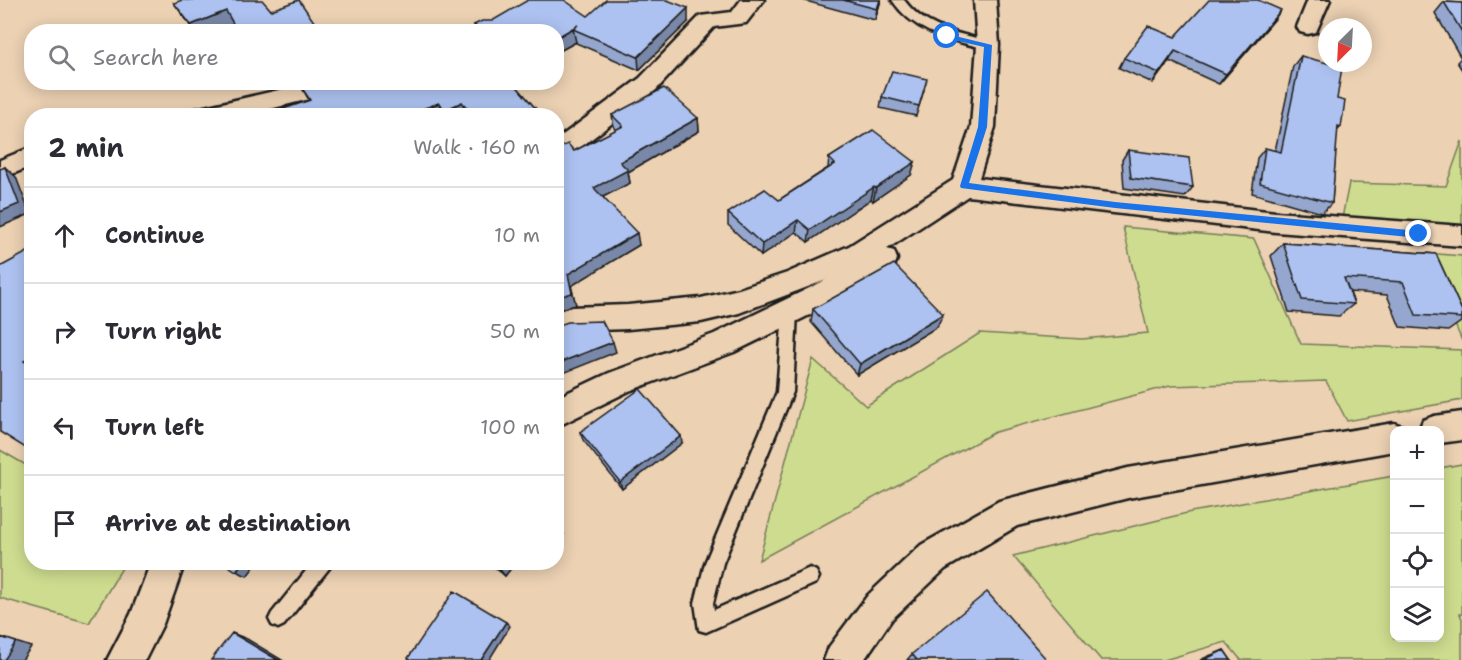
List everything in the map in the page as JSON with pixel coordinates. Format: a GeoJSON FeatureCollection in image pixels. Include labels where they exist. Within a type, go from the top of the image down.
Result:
{"type":"FeatureCollection","features":[{"type":"Feature","properties":{"kind":"street"},"geometry":{"type":"LineString","coordinates":[[564,147],[648,84],[708,21],[738,18],[753,0]]}},
{"type":"Feature","properties":{"kind":"street"},"geometry":{"type":"LineString","coordinates":[[564,409],[619,382],[724,343],[790,312],[828,293],[902,247],[955,192],[982,127],[988,45],[985,0]]}},
{"type":"Feature","properties":{"kind":"street"},"geometry":{"type":"LineString","coordinates":[[1308,27],[1319,0]]}},
{"type":"Feature","properties":{"kind":"street"},"geometry":{"type":"LineString","coordinates":[[287,107],[326,90]]}},
{"type":"Feature","properties":{"kind":"street"},"geometry":{"type":"LineString","coordinates":[[0,170],[24,160]]}},
{"type":"Feature","properties":{"kind":"street"},"geometry":{"type":"LineString","coordinates":[[564,321],[701,310],[739,301],[797,281],[858,254],[955,192],[1276,222],[1462,236]]}},
{"type":"Feature","properties":{"kind":"street"},"geometry":{"type":"LineString","coordinates":[[1444,429],[1462,426]]}},
{"type":"Feature","properties":{"kind":"street"},"geometry":{"type":"LineString","coordinates":[[842,660],[880,607],[933,557],[1010,512],[1128,483],[1390,438]]}},
{"type":"Feature","properties":{"kind":"street"},"geometry":{"type":"LineString","coordinates":[[125,660],[145,624],[165,570]]}},
{"type":"Feature","properties":{"kind":"lane"},"geometry":{"type":"LineString","coordinates":[[897,0],[906,14],[928,27],[947,36],[988,45]]}},
{"type":"Feature","properties":{"kind":"lane"},"geometry":{"type":"LineString","coordinates":[[790,312],[785,392],[714,563],[704,603],[706,623],[810,577]]}},
{"type":"Feature","properties":{"kind":"lane"},"geometry":{"type":"LineString","coordinates":[[278,619],[318,570]]}},
{"type":"Feature","properties":{"kind":"green space"},"geometry":{"type":"Polygon","coordinates":[[[1462,141],[1462,227],[1342,218],[1349,183],[1446,186],[1462,141]]]}},
{"type":"Feature","properties":{"kind":"green space"},"geometry":{"type":"Polygon","coordinates":[[[1123,227],[1254,239],[1301,344],[1462,350],[1462,400],[1347,421],[1326,381],[1170,386],[995,432],[759,560],[813,359],[866,406],[980,333],[1082,339],[1148,333],[1123,227]]]}},
{"type":"Feature","properties":{"kind":"green space"},"geometry":{"type":"Polygon","coordinates":[[[1425,253],[1462,256],[1462,341],[1425,253]]]}},
{"type":"Feature","properties":{"kind":"green space"},"geometry":{"type":"Polygon","coordinates":[[[0,450],[24,464],[24,570],[121,570],[89,623],[0,598],[0,450]]]}},
{"type":"Feature","properties":{"kind":"green space"},"geometry":{"type":"Polygon","coordinates":[[[1462,464],[1462,614],[1460,614],[1462,660],[1241,660],[1226,642],[1164,660],[1101,660],[1013,556],[1191,512],[1390,477],[1390,642],[1444,642],[1444,467],[1462,464]]]}},
{"type":"Feature","properties":{"kind":"building"},"geometry":{"type":"Polygon","coordinates":[[[182,0],[262,0],[271,10],[299,0],[316,24],[233,24],[226,11],[190,24],[174,3],[182,0]]]}},
{"type":"Feature","properties":{"kind":"building"},"geometry":{"type":"Polygon","coordinates":[[[528,0],[564,0],[588,16],[606,0],[667,0],[688,8],[638,57],[573,29],[578,25],[564,33],[564,24],[476,24],[482,21],[492,21],[528,0]]]}},
{"type":"Feature","properties":{"kind":"building"},"geometry":{"type":"Polygon","coordinates":[[[843,0],[880,0],[877,9],[843,0]]]}},
{"type":"Feature","properties":{"kind":"building"},"geometry":{"type":"Polygon","coordinates":[[[1209,0],[1258,0],[1281,10],[1226,74],[1175,51],[1159,73],[1124,58],[1148,26],[1175,37],[1209,0]]]}},
{"type":"Feature","properties":{"kind":"building"},"geometry":{"type":"Polygon","coordinates":[[[1444,2],[1462,3],[1462,32],[1444,2]]]}},
{"type":"Feature","properties":{"kind":"building"},"geometry":{"type":"Polygon","coordinates":[[[1301,56],[1318,61],[1318,72],[1341,72],[1337,99],[1345,101],[1341,127],[1338,126],[1332,203],[1260,183],[1265,148],[1281,152],[1301,56]]]}},
{"type":"Feature","properties":{"kind":"building"},"geometry":{"type":"Polygon","coordinates":[[[892,71],[927,79],[919,106],[882,97],[892,71]]]}},
{"type":"Feature","properties":{"kind":"building"},"geometry":{"type":"Polygon","coordinates":[[[664,88],[698,118],[620,162],[628,170],[594,188],[637,233],[568,274],[572,293],[564,296],[564,146],[568,144],[574,151],[623,126],[612,115],[664,88]]]}},
{"type":"Feature","properties":{"kind":"building"},"geometry":{"type":"Polygon","coordinates":[[[303,90],[520,90],[535,108],[467,108],[462,102],[449,108],[443,108],[439,103],[425,108],[286,108],[310,100],[303,90]]]}},
{"type":"Feature","properties":{"kind":"building"},"geometry":{"type":"Polygon","coordinates":[[[873,130],[915,162],[810,230],[798,220],[762,244],[728,213],[765,189],[779,200],[835,164],[829,158],[873,130]]]}},
{"type":"Feature","properties":{"kind":"building"},"geometry":{"type":"Polygon","coordinates":[[[1128,150],[1189,158],[1193,187],[1131,178],[1128,150]]]}},
{"type":"Feature","properties":{"kind":"building"},"geometry":{"type":"Polygon","coordinates":[[[5,167],[19,204],[0,212],[0,169],[5,167]]]}},
{"type":"Feature","properties":{"kind":"building"},"geometry":{"type":"Polygon","coordinates":[[[1283,243],[1436,254],[1462,311],[1462,318],[1416,315],[1403,282],[1344,278],[1354,304],[1302,300],[1283,243]]]}},
{"type":"Feature","properties":{"kind":"building"},"geometry":{"type":"Polygon","coordinates":[[[24,254],[24,447],[0,432],[0,267],[24,254]]]}},
{"type":"Feature","properties":{"kind":"building"},"geometry":{"type":"Polygon","coordinates":[[[894,264],[943,314],[860,364],[813,309],[894,264]]]}},
{"type":"Feature","properties":{"kind":"building"},"geometry":{"type":"Polygon","coordinates":[[[602,321],[613,342],[564,361],[564,323],[602,321]]]}},
{"type":"Feature","properties":{"kind":"building"},"geometry":{"type":"Polygon","coordinates":[[[640,389],[681,436],[620,482],[580,432],[640,389]]]}},
{"type":"Feature","properties":{"kind":"building"},"geometry":{"type":"Polygon","coordinates":[[[454,591],[506,622],[481,660],[411,660],[408,658],[454,591]]]}},
{"type":"Feature","properties":{"kind":"building"},"geometry":{"type":"Polygon","coordinates":[[[987,592],[1047,660],[917,660],[912,654],[987,592]]]}},
{"type":"Feature","properties":{"kind":"building"},"geometry":{"type":"Polygon","coordinates":[[[232,633],[278,660],[211,660],[232,633]]]}},
{"type":"Feature","properties":{"kind":"building"},"geometry":{"type":"Polygon","coordinates":[[[0,637],[16,642],[4,660],[0,660],[0,637]]]}},
{"type":"Feature","properties":{"kind":"building"},"geometry":{"type":"Polygon","coordinates":[[[1224,650],[1231,660],[1204,660],[1224,650]]]}},
{"type":"Feature","properties":{"kind":"route"},"geometry":{"type":"LineString","coordinates":[[947,36],[988,45],[982,127],[964,186],[1276,222],[1419,234]]}}]}
